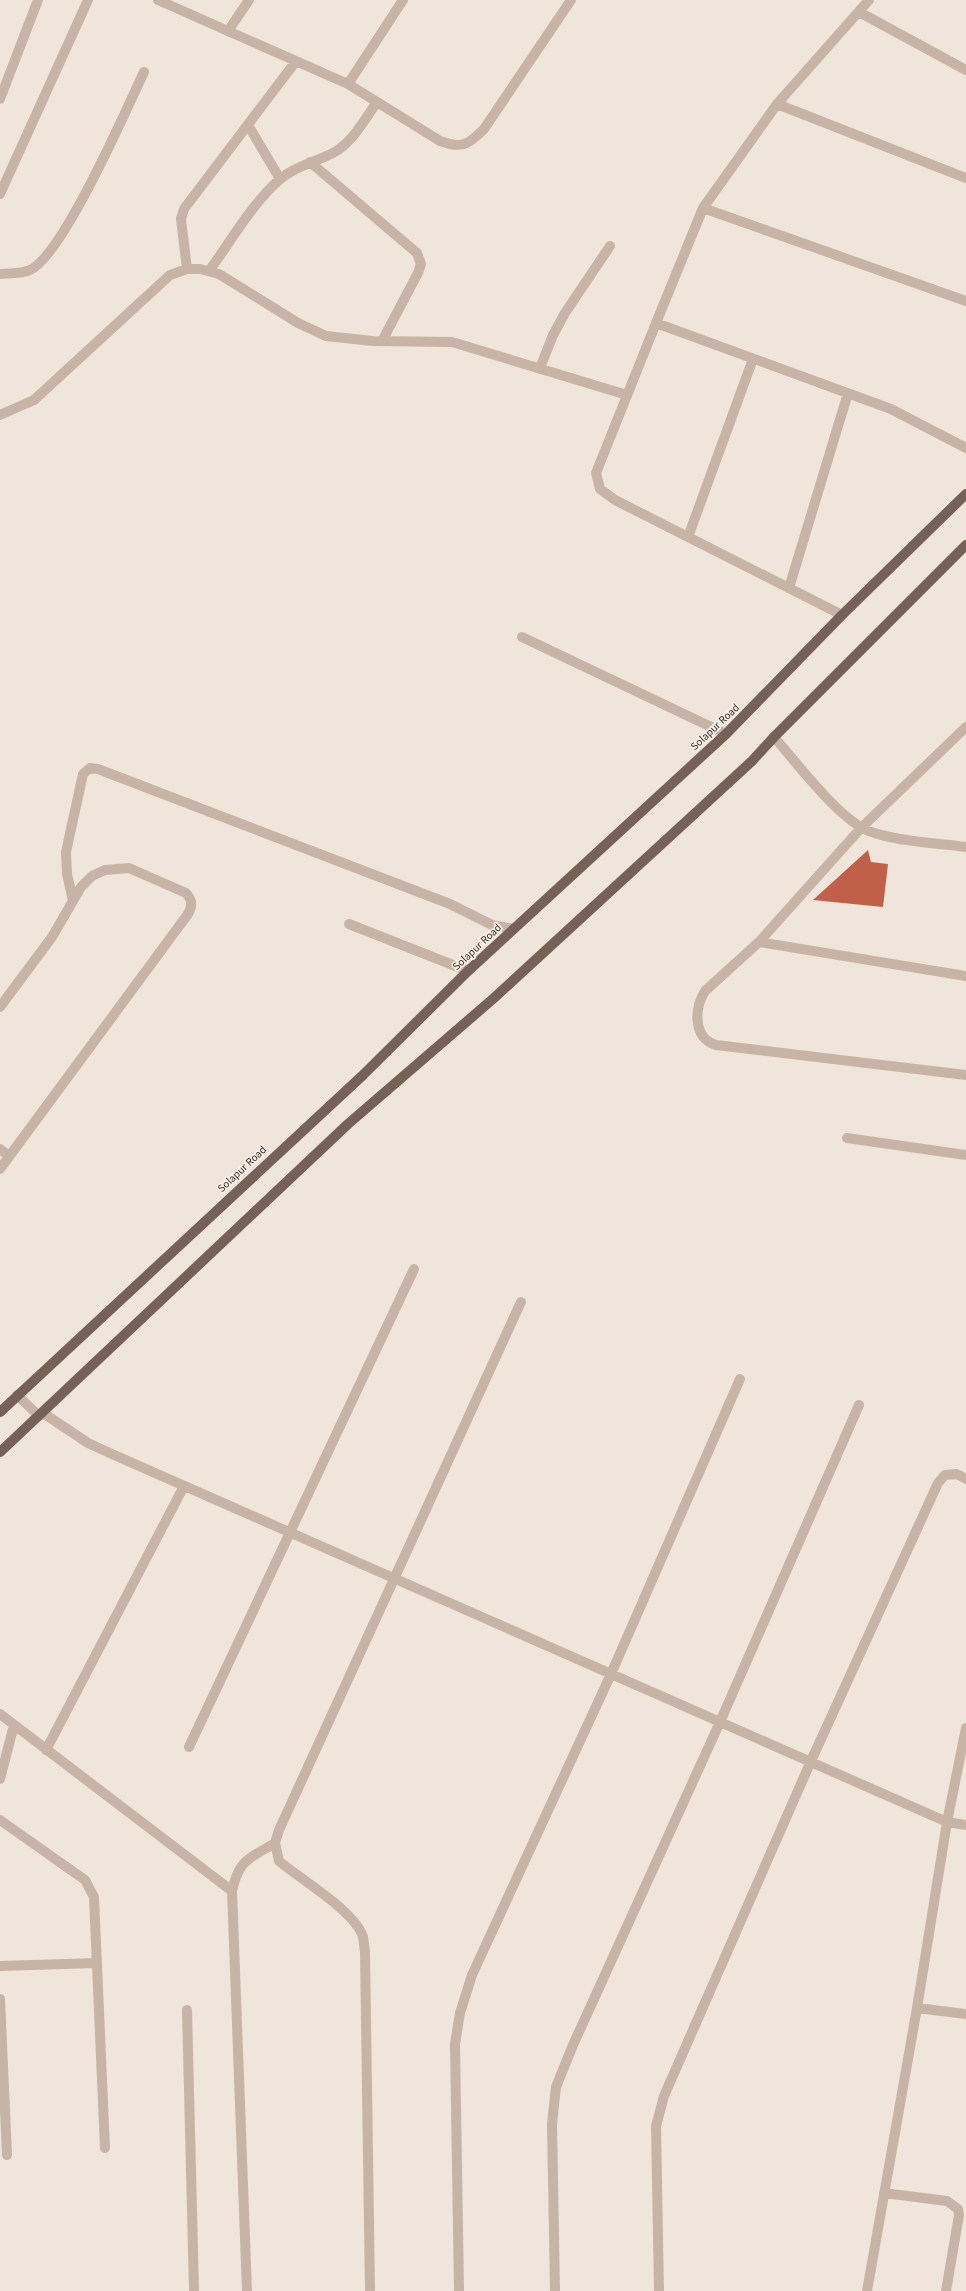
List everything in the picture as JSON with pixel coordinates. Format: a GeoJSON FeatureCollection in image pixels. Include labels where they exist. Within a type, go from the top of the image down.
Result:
{"type":"FeatureCollection","features":[{"type":"Feature","properties":{"kind":"main road","name":"Solapur Road"},"geometry":{"type":"LineString","coordinates":[[0,1412],[330,1104],[362,1076],[468,971],[726,734],[842,615],[966,494]]}},
{"type":"Feature","properties":{"kind":"main road"},"geometry":{"type":"LineString","coordinates":[[0,1452],[348,1124],[494,998],[752,761],[774,737],[966,545]]}},
{"type":"Feature","properties":{"kind":"street"},"geometry":{"type":"LineString","coordinates":[[0,99],[38,0]]}},
{"type":"Feature","properties":{"kind":"street"},"geometry":{"type":"LineString","coordinates":[[0,194],[88,0]]}},
{"type":"Feature","properties":{"kind":"street"},"geometry":{"type":"LineString","coordinates":[[158,0],[348,84],[440,141],[454,146],[469,144],[484,129],[571,0]]}},
{"type":"Feature","properties":{"kind":"street"},"geometry":{"type":"LineString","coordinates":[[228,32],[249,0]]}},
{"type":"Feature","properties":{"kind":"street"},"geometry":{"type":"LineString","coordinates":[[348,84],[403,0]]}},
{"type":"Feature","properties":{"kind":"street"},"geometry":{"type":"LineString","coordinates":[[842,615],[615,500],[600,489],[596,473],[703,208],[777,104],[870,0]]}},
{"type":"Feature","properties":{"kind":"street"},"geometry":{"type":"LineString","coordinates":[[859,12],[966,70]]}},
{"type":"Feature","properties":{"kind":"street"},"geometry":{"type":"LineString","coordinates":[[187,269],[181,219],[184,209],[296,62]]}},
{"type":"Feature","properties":{"kind":"street"},"geometry":{"type":"LineString","coordinates":[[0,274],[30,270],[45,258],[70,223],[144,72]]}},
{"type":"Feature","properties":{"kind":"street"},"geometry":{"type":"LineString","coordinates":[[208,271],[261,199],[280,179],[310,162],[333,153],[353,136],[377,102]]}},
{"type":"Feature","properties":{"kind":"street"},"geometry":{"type":"LineString","coordinates":[[777,104],[966,178]]}},
{"type":"Feature","properties":{"kind":"street"},"geometry":{"type":"LineString","coordinates":[[248,125],[280,179]]}},
{"type":"Feature","properties":{"kind":"street"},"geometry":{"type":"LineString","coordinates":[[310,162],[416,253],[421,264],[418,273],[382,341]]}},
{"type":"Feature","properties":{"kind":"street"},"geometry":{"type":"LineString","coordinates":[[703,208],[966,301]]}},
{"type":"Feature","properties":{"kind":"street"},"geometry":{"type":"LineString","coordinates":[[540,368],[553,335],[565,313],[610,246]]}},
{"type":"Feature","properties":{"kind":"street"},"geometry":{"type":"LineString","coordinates":[[0,415],[34,400],[170,275],[187,269],[208,271],[219,274],[298,323],[326,336],[349,340],[452,342],[627,395]]}},
{"type":"Feature","properties":{"kind":"street"},"geometry":{"type":"LineString","coordinates":[[656,323],[891,409],[966,448]]}},
{"type":"Feature","properties":{"kind":"street"},"geometry":{"type":"LineString","coordinates":[[688,537],[753,359]]}},
{"type":"Feature","properties":{"kind":"street"},"geometry":{"type":"LineString","coordinates":[[789,588],[848,393]]}},
{"type":"Feature","properties":{"kind":"street"},"geometry":{"type":"LineString","coordinates":[[522,637],[726,734]]}},
{"type":"Feature","properties":{"kind":"street"},"geometry":{"type":"LineString","coordinates":[[966,727],[862,828],[758,942],[706,991],[700,1000],[699,1031],[702,1038],[708,1043],[966,1075]]}},
{"type":"Feature","properties":{"kind":"street"},"geometry":{"type":"LineString","coordinates":[[774,737],[843,814],[862,828],[885,835],[966,847]]}},
{"type":"Feature","properties":{"kind":"street"},"geometry":{"type":"LineString","coordinates":[[73,901],[67,874],[66,852],[83,774],[90,768],[98,769],[450,904],[492,926],[514,929]]}},
{"type":"Feature","properties":{"kind":"street"},"geometry":{"type":"LineString","coordinates":[[0,1007],[59,926],[81,887],[92,876],[117,868],[129,868],[186,893],[191,899],[192,908],[0,1169]]}},
{"type":"Feature","properties":{"kind":"street"},"geometry":{"type":"LineString","coordinates":[[349,924],[468,971]]}},
{"type":"Feature","properties":{"kind":"street"},"geometry":{"type":"LineString","coordinates":[[758,942],[966,976]]}},
{"type":"Feature","properties":{"kind":"street"},"geometry":{"type":"LineString","coordinates":[[847,1138],[966,1155]]}},
{"type":"Feature","properties":{"kind":"street"},"geometry":{"type":"LineString","coordinates":[[0,1149],[9,1156]]}},
{"type":"Feature","properties":{"kind":"street"},"geometry":{"type":"LineString","coordinates":[[189,1747],[414,1269]]}},
{"type":"Feature","properties":{"kind":"street"},"geometry":{"type":"LineString","coordinates":[[370,2291],[365,1952],[363,1936],[353,1920],[326,1896],[279,1861],[275,1843],[278,1830],[393,1577],[521,1302]]}},
{"type":"Feature","properties":{"kind":"street"},"geometry":{"type":"LineString","coordinates":[[458,2291],[456,2044],[460,2013],[472,1976],[611,1674],[740,1379]]}},
{"type":"Feature","properties":{"kind":"street"},"geometry":{"type":"LineString","coordinates":[[17,1395],[39,1416],[43,1413],[88,1443],[947,1822],[966,1825]]}},
{"type":"Feature","properties":{"kind":"street"},"geometry":{"type":"LineString","coordinates":[[554,2291],[552,2124],[556,2087],[573,2045],[720,1722],[859,1405]]}},
{"type":"Feature","properties":{"kind":"street"},"geometry":{"type":"LineString","coordinates":[[659,2291],[656,2126],[664,2096],[811,1761],[938,1483],[945,1475],[957,1474],[966,1479]]}},
{"type":"Feature","properties":{"kind":"street"},"geometry":{"type":"LineString","coordinates":[[46,1750],[184,1486]]}},
{"type":"Feature","properties":{"kind":"street"},"geometry":{"type":"LineString","coordinates":[[0,1714],[232,1891]]}},
{"type":"Feature","properties":{"kind":"street"},"geometry":{"type":"LineString","coordinates":[[0,1779],[14,1724]]}},
{"type":"Feature","properties":{"kind":"street"},"geometry":{"type":"LineString","coordinates":[[867,2291],[917,2008],[947,1822],[966,1728]]}},
{"type":"Feature","properties":{"kind":"street"},"geometry":{"type":"LineString","coordinates":[[0,1820],[85,1880],[91,1887],[94,1897],[105,2148]]}},
{"type":"Feature","properties":{"kind":"street"},"geometry":{"type":"LineString","coordinates":[[247,2291],[232,1891],[235,1876],[242,1863],[275,1843]]}},
{"type":"Feature","properties":{"kind":"street"},"geometry":{"type":"LineString","coordinates":[[0,1966],[97,1963]]}},
{"type":"Feature","properties":{"kind":"street"},"geometry":{"type":"LineString","coordinates":[[0,1999],[7,2155]]}},
{"type":"Feature","properties":{"kind":"street"},"geometry":{"type":"LineString","coordinates":[[917,2008],[966,2014]]}},
{"type":"Feature","properties":{"kind":"street"},"geometry":{"type":"LineString","coordinates":[[187,2010],[194,2291]]}},
{"type":"Feature","properties":{"kind":"street"},"geometry":{"type":"LineString","coordinates":[[884,2193],[947,2201],[958,2209],[959,2215],[946,2291]]}},
{"type":"Feature","properties":{"kind":"building"},"geometry":{"type":"Polygon","coordinates":[[[868,850],[871,862],[888,864],[883,907],[813,900],[868,850]]]}}]}
